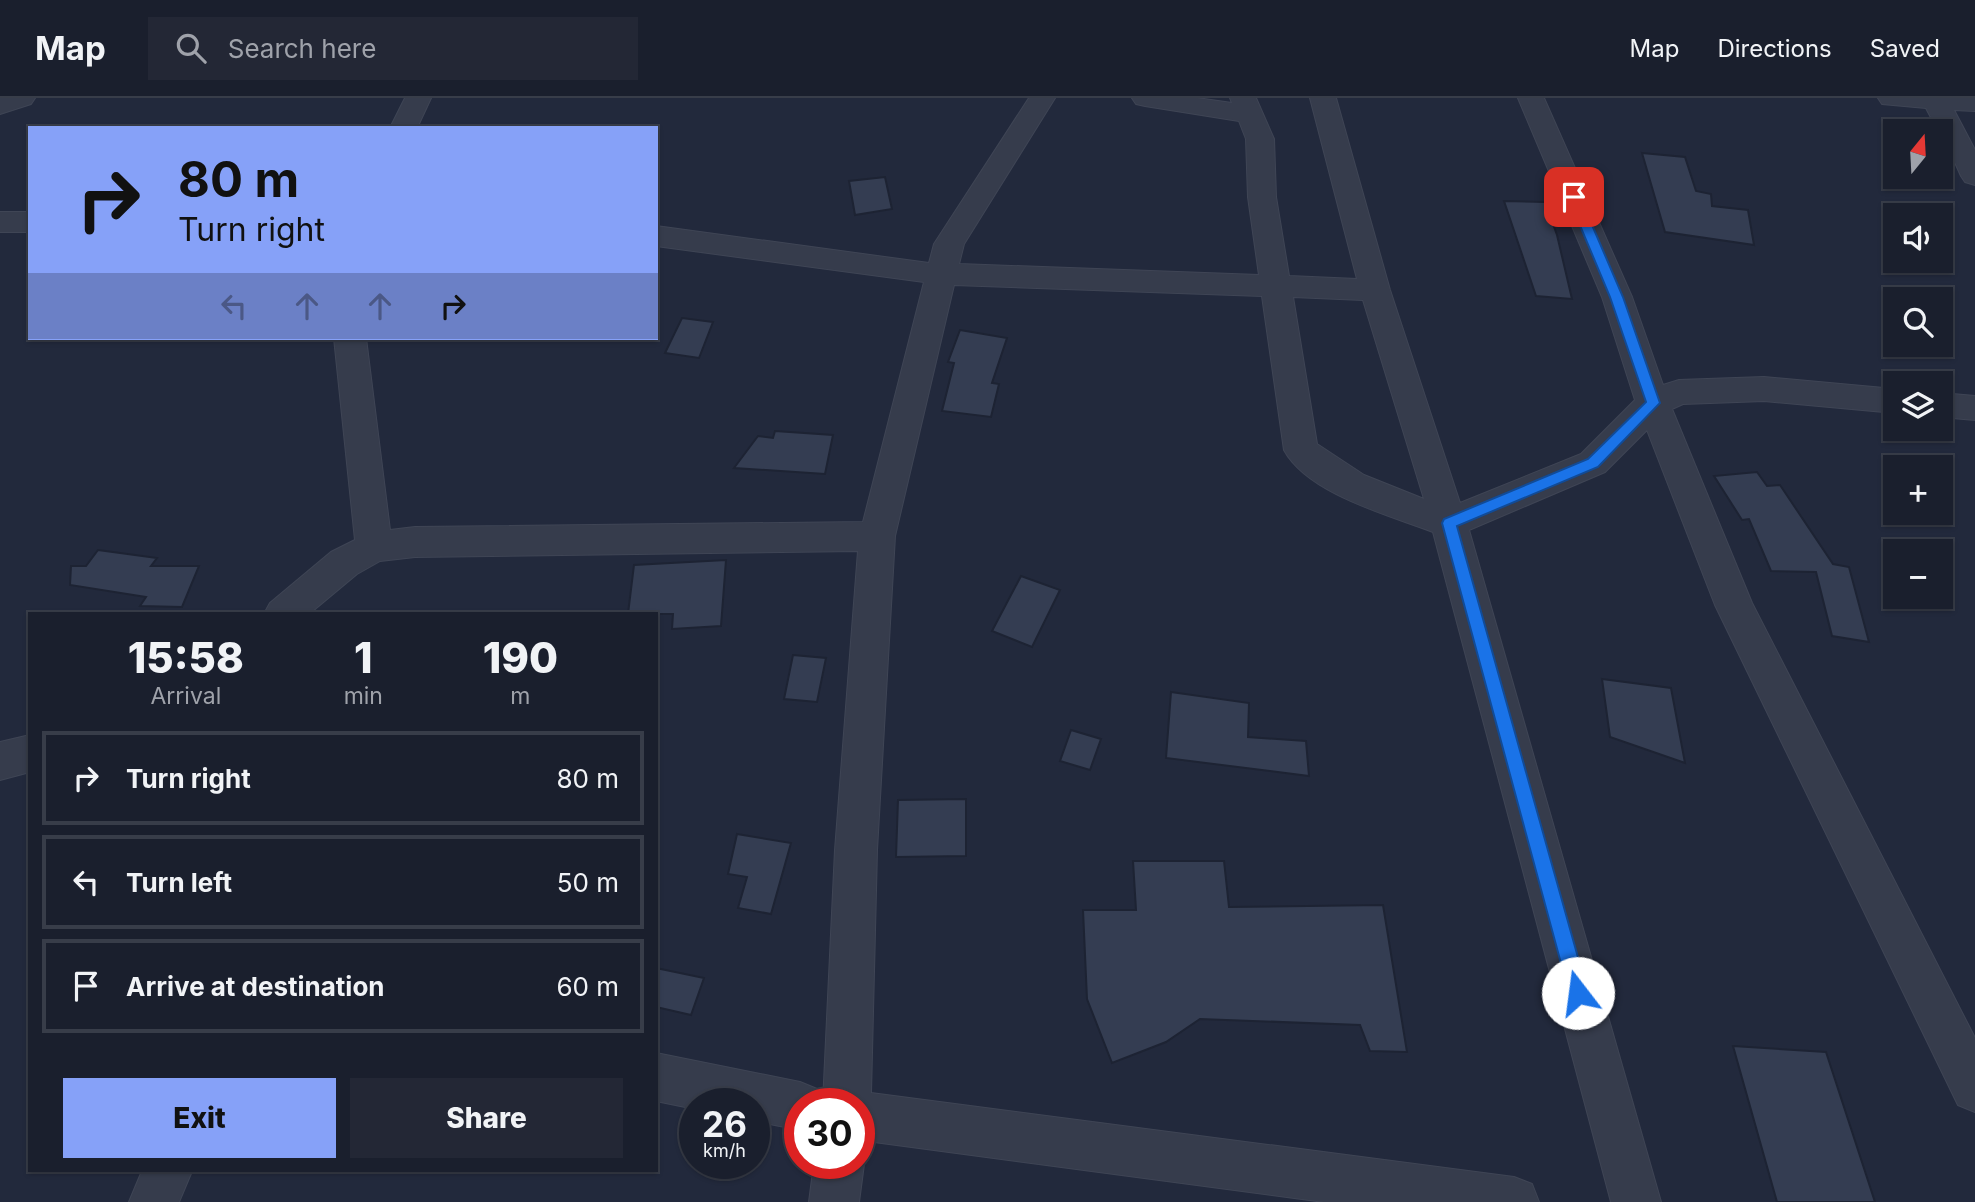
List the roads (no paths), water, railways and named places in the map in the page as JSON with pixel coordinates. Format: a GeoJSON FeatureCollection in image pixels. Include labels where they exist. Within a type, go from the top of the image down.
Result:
{"type":"FeatureCollection","features":[{"type":"Feature","properties":{"kind":"street"},"geometry":{"type":"LineString","coordinates":[[0,106],[22,98]]}},
{"type":"Feature","properties":{"kind":"street"},"geometry":{"type":"LineString","coordinates":[[404,126],[418,98]]}},
{"type":"Feature","properties":{"kind":"street"},"geometry":{"type":"LineString","coordinates":[[847,1088],[856,850],[877,536],[939,274],[955,232],[1042,98]]}},
{"type":"Feature","properties":{"kind":"street"},"geometry":{"type":"LineString","coordinates":[[1145,98],[1246,106],[1260,139],[1262,197],[1301,450],[1319,468],[1348,483],[1449,523],[1593,463],[1653,403],[1679,392],[1714,388],[1764,389],[1883,400]]}},
{"type":"Feature","properties":{"kind":"street"},"geometry":{"type":"LineString","coordinates":[[1323,98],[1375,290],[1449,523],[1636,1202]]}},
{"type":"Feature","properties":{"kind":"street"},"geometry":{"type":"LineString","coordinates":[[1531,98],[1617,297],[1653,403],[1734,606],[1975,1088]]}},
{"type":"Feature","properties":{"kind":"street"},"geometry":{"type":"LineString","coordinates":[[1891,98],[1975,103]]}},
{"type":"Feature","properties":{"kind":"street"},"geometry":{"type":"LineString","coordinates":[[1935,100],[1975,176]]}},
{"type":"Feature","properties":{"kind":"street"},"geometry":{"type":"LineString","coordinates":[[0,222],[28,222]]}},
{"type":"Feature","properties":{"kind":"street"},"geometry":{"type":"LineString","coordinates":[[658,236],[750,251],[939,274],[1375,290]]}},
{"type":"Feature","properties":{"kind":"street"},"geometry":{"type":"LineString","coordinates":[[351,340],[374,547]]}},
{"type":"Feature","properties":{"kind":"street"},"geometry":{"type":"LineString","coordinates":[[1953,406],[1975,408]]}},
{"type":"Feature","properties":{"kind":"street"},"geometry":{"type":"LineString","coordinates":[[293,610],[344,563],[374,547],[415,542],[877,536]]}},
{"type":"Feature","properties":{"kind":"street"},"geometry":{"type":"LineString","coordinates":[[0,761],[28,754]]}},
{"type":"Feature","properties":{"kind":"street"},"geometry":{"type":"LineString","coordinates":[[658,1077],[784,1103]]}},
{"type":"Feature","properties":{"kind":"street"},"geometry":{"type":"LineString","coordinates":[[875,1118],[1514,1202]]}},
{"type":"Feature","properties":{"kind":"street"},"geometry":{"type":"LineString","coordinates":[[154,1202],[167,1172]]}},
{"type":"Feature","properties":{"kind":"street"},"geometry":{"type":"LineString","coordinates":[[834,1202],[837,1179]]}}]}
